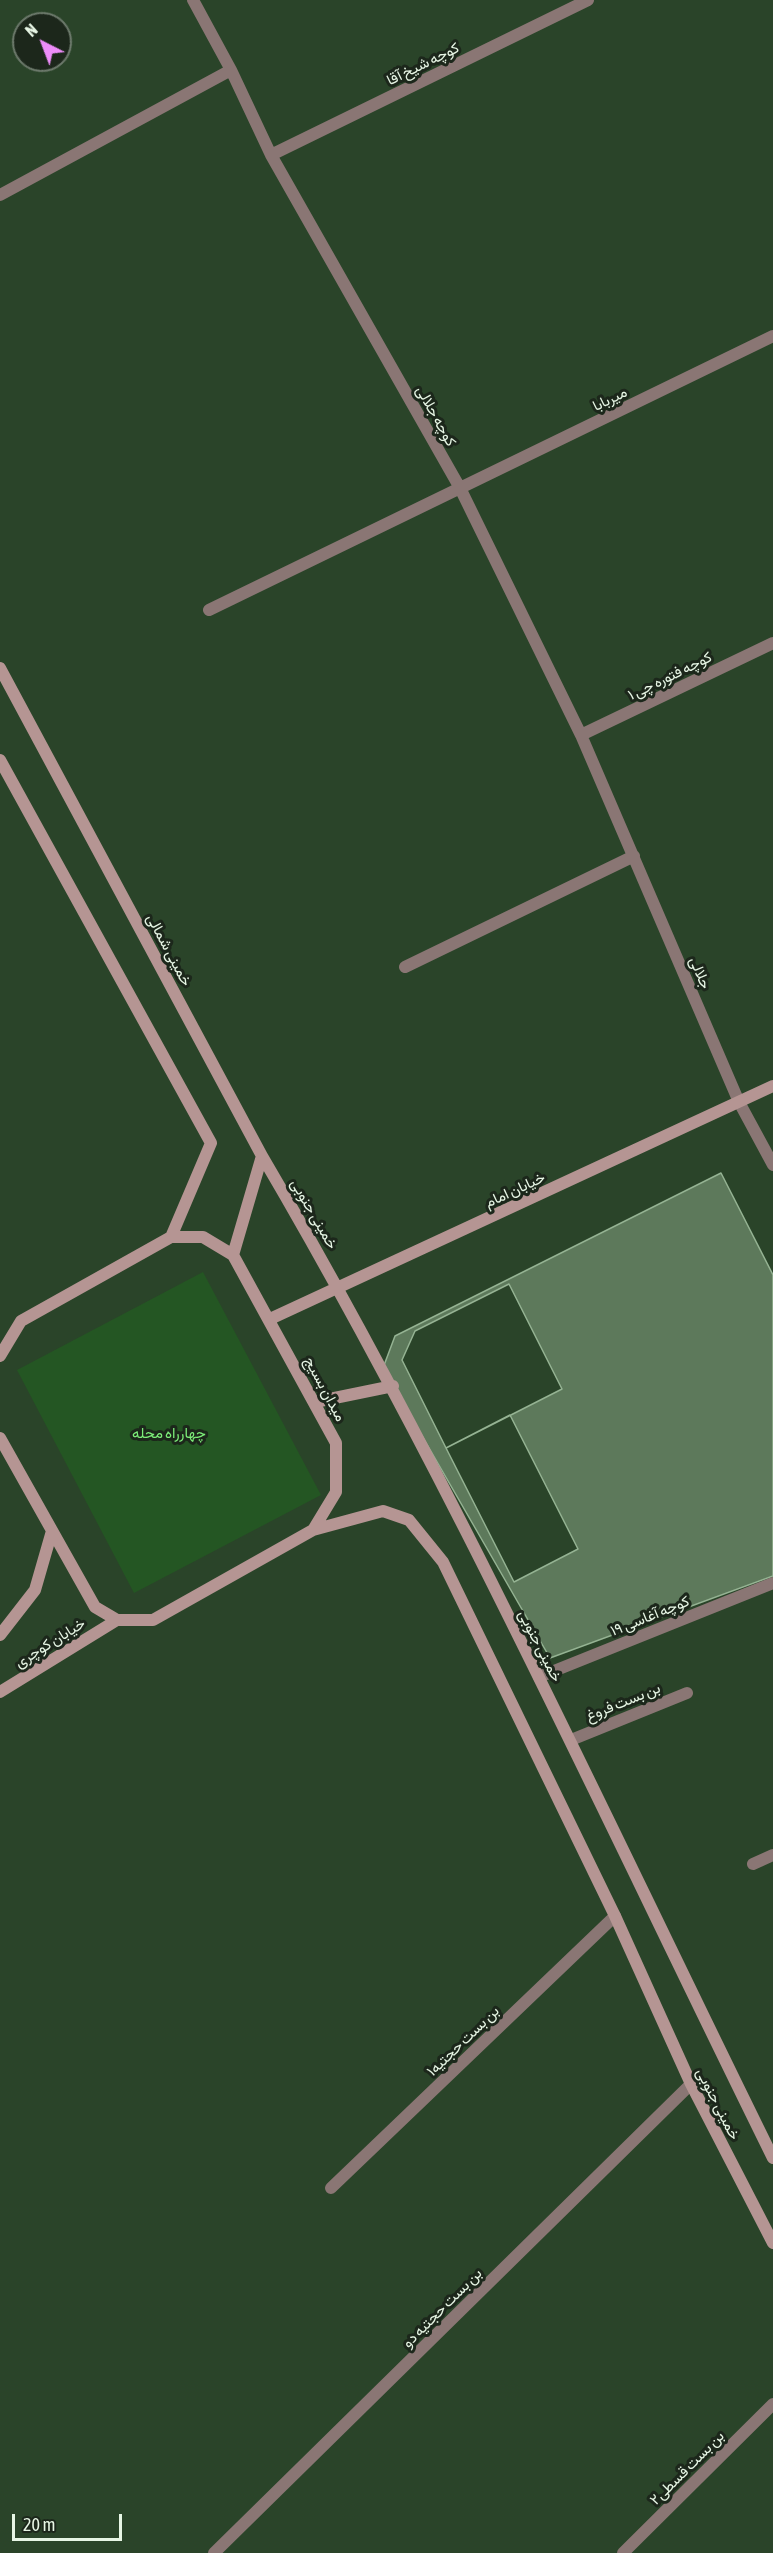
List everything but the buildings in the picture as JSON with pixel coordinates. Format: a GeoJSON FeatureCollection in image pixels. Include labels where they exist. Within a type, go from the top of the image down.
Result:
{"type":"FeatureCollection","features":[{"type":"Feature","properties":{"kind":"main road","name":"خمینی شمالی"},"geometry":{"type":"LineString","coordinates":[[0,668],[262,1156]]}},
{"type":"Feature","properties":{"kind":"main road"},"geometry":{"type":"LineString","coordinates":[[0,760],[211,1143],[171,1237]]}},
{"type":"Feature","properties":{"kind":"main road","name":"خیابان امام"},"geometry":{"type":"LineString","coordinates":[[270,1319],[340,1289],[773,1086]]}},
{"type":"Feature","properties":{"kind":"main road"},"geometry":{"type":"LineString","coordinates":[[233,1255],[262,1156]]}},
{"type":"Feature","properties":{"kind":"main road","name":"خمینی جنوبی"},"geometry":{"type":"LineString","coordinates":[[262,1156],[340,1289],[393,1386],[571,1740],[773,2158]]}},
{"type":"Feature","properties":{"kind":"main road","name":"میدان بسیج"},"geometry":{"type":"LineString","coordinates":[[0,1356],[21,1321],[171,1237],[203,1237],[233,1255],[336,1443],[336,1492],[313,1530],[153,1620],[117,1620]]}},
{"type":"Feature","properties":{"kind":"main road"},"geometry":{"type":"LineString","coordinates":[[315,1402],[393,1386]]}},
{"type":"Feature","properties":{"kind":"main road"},"geometry":{"type":"LineString","coordinates":[[0,1438],[95,1607],[117,1620]]}},
{"type":"Feature","properties":{"kind":"main road","name":"خمینی جنوبی"},"geometry":{"type":"LineString","coordinates":[[313,1530],[383,1511],[409,1520],[443,1562],[615,1916],[691,2084],[773,2244]]}},
{"type":"Feature","properties":{"kind":"main road"},"geometry":{"type":"LineString","coordinates":[[0,1635],[34,1590],[52,1531]]}},
{"type":"Feature","properties":{"kind":"main road","name":"خیابان کوچری"},"geometry":{"type":"LineString","coordinates":[[0,1692],[117,1620]]}},
{"type":"Feature","properties":{"kind":"street","name":"کوچه جلالی"},"geometry":{"type":"LineString","coordinates":[[193,0],[231,70],[271,155],[460,488],[581,735],[634,856]]}},
{"type":"Feature","properties":{"kind":"street","name":"کوچه شیخ آقا"},"geometry":{"type":"LineString","coordinates":[[271,155],[588,0]]}},
{"type":"Feature","properties":{"kind":"street"},"geometry":{"type":"LineString","coordinates":[[0,195],[231,70]]}},
{"type":"Feature","properties":{"kind":"street","name":"میربابا"},"geometry":{"type":"LineString","coordinates":[[209,610],[773,336]]}},
{"type":"Feature","properties":{"kind":"street","name":"کوچه فتوره چی ۱"},"geometry":{"type":"LineString","coordinates":[[581,735],[773,643]]}},
{"type":"Feature","properties":{"kind":"street"},"geometry":{"type":"LineString","coordinates":[[405,967],[634,856]]}},
{"type":"Feature","properties":{"kind":"street","name":"جلالی"},"geometry":{"type":"LineString","coordinates":[[634,856],[739,1102],[773,1165]]}},
{"type":"Feature","properties":{"kind":"street","name":"کوچه آغاسی ۱۹"},"geometry":{"type":"LineString","coordinates":[[539,1677],[773,1583]]}},
{"type":"Feature","properties":{"kind":"street","name":"بن بست فروغ"},"geometry":{"type":"LineString","coordinates":[[571,1740],[687,1692]]}},
{"type":"Feature","properties":{"kind":"street"},"geometry":{"type":"LineString","coordinates":[[753,1864],[773,1855]]}},
{"type":"Feature","properties":{"kind":"street","name":"بن بست حجتیه۱"},"geometry":{"type":"LineString","coordinates":[[331,2188],[615,1916]]}},
{"type":"Feature","properties":{"kind":"street","name":"بن بست حجتیه دو"},"geometry":{"type":"LineString","coordinates":[[214,2553],[691,2084]]}},
{"type":"Feature","properties":{"kind":"street","name":"بن بست قسطی۲"},"geometry":{"type":"LineString","coordinates":[[623,2553],[773,2404]]}},
{"type":"Feature","properties":{"kind":"green space","name":"چهارراه محله"},"geometry":{"type":"Polygon","coordinates":[[[203,1272],[321,1495],[134,1593],[17,1370],[203,1272]]]}}]}
